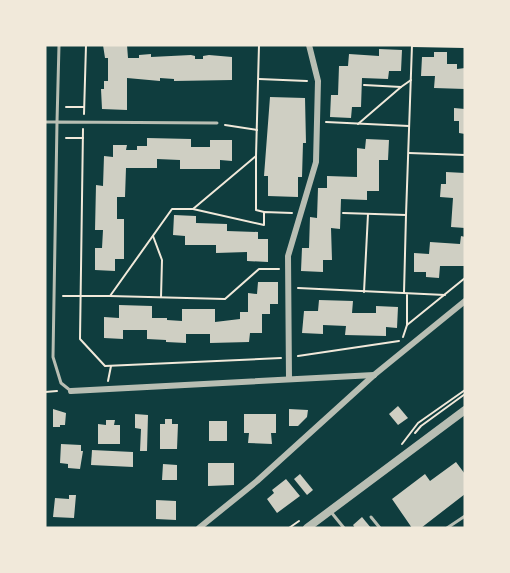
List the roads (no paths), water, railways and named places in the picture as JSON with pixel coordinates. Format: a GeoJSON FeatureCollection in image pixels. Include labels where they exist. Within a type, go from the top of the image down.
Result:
{"type":"FeatureCollection","features":[{"type":"Feature","properties":{"kind":"street"},"geometry":{"type":"LineString","coordinates":[[289,379],[287,269],[300,213],[314,171],[317,122],[318,81],[309,45]]}},
{"type":"Feature","properties":{"kind":"street"},"geometry":{"type":"LineString","coordinates":[[200,528],[257,481],[374,375],[465,301]]}},
{"type":"Feature","properties":{"kind":"street"},"geometry":{"type":"LineString","coordinates":[[71,391],[374,375]]}},
{"type":"Feature","properties":{"kind":"street"},"geometry":{"type":"LineString","coordinates":[[307,528],[465,410]]}},
{"type":"Feature","properties":{"kind":"lane"},"geometry":{"type":"LineString","coordinates":[[59,45],[53,357],[61,383],[71,391]]}},
{"type":"Feature","properties":{"kind":"lane"},"geometry":{"type":"LineString","coordinates":[[45,122],[217,123]]}},
{"type":"Feature","properties":{"kind":"lane"},"geometry":{"type":"LineString","coordinates":[[330,511],[344,528]]}},
{"type":"Feature","properties":{"kind":"lane"},"geometry":{"type":"LineString","coordinates":[[447,528],[465,516]]}},
{"type":"Feature","properties":{"kind":"lane"},"geometry":{"type":"LineString","coordinates":[[371,517],[381,528]]}}]}
